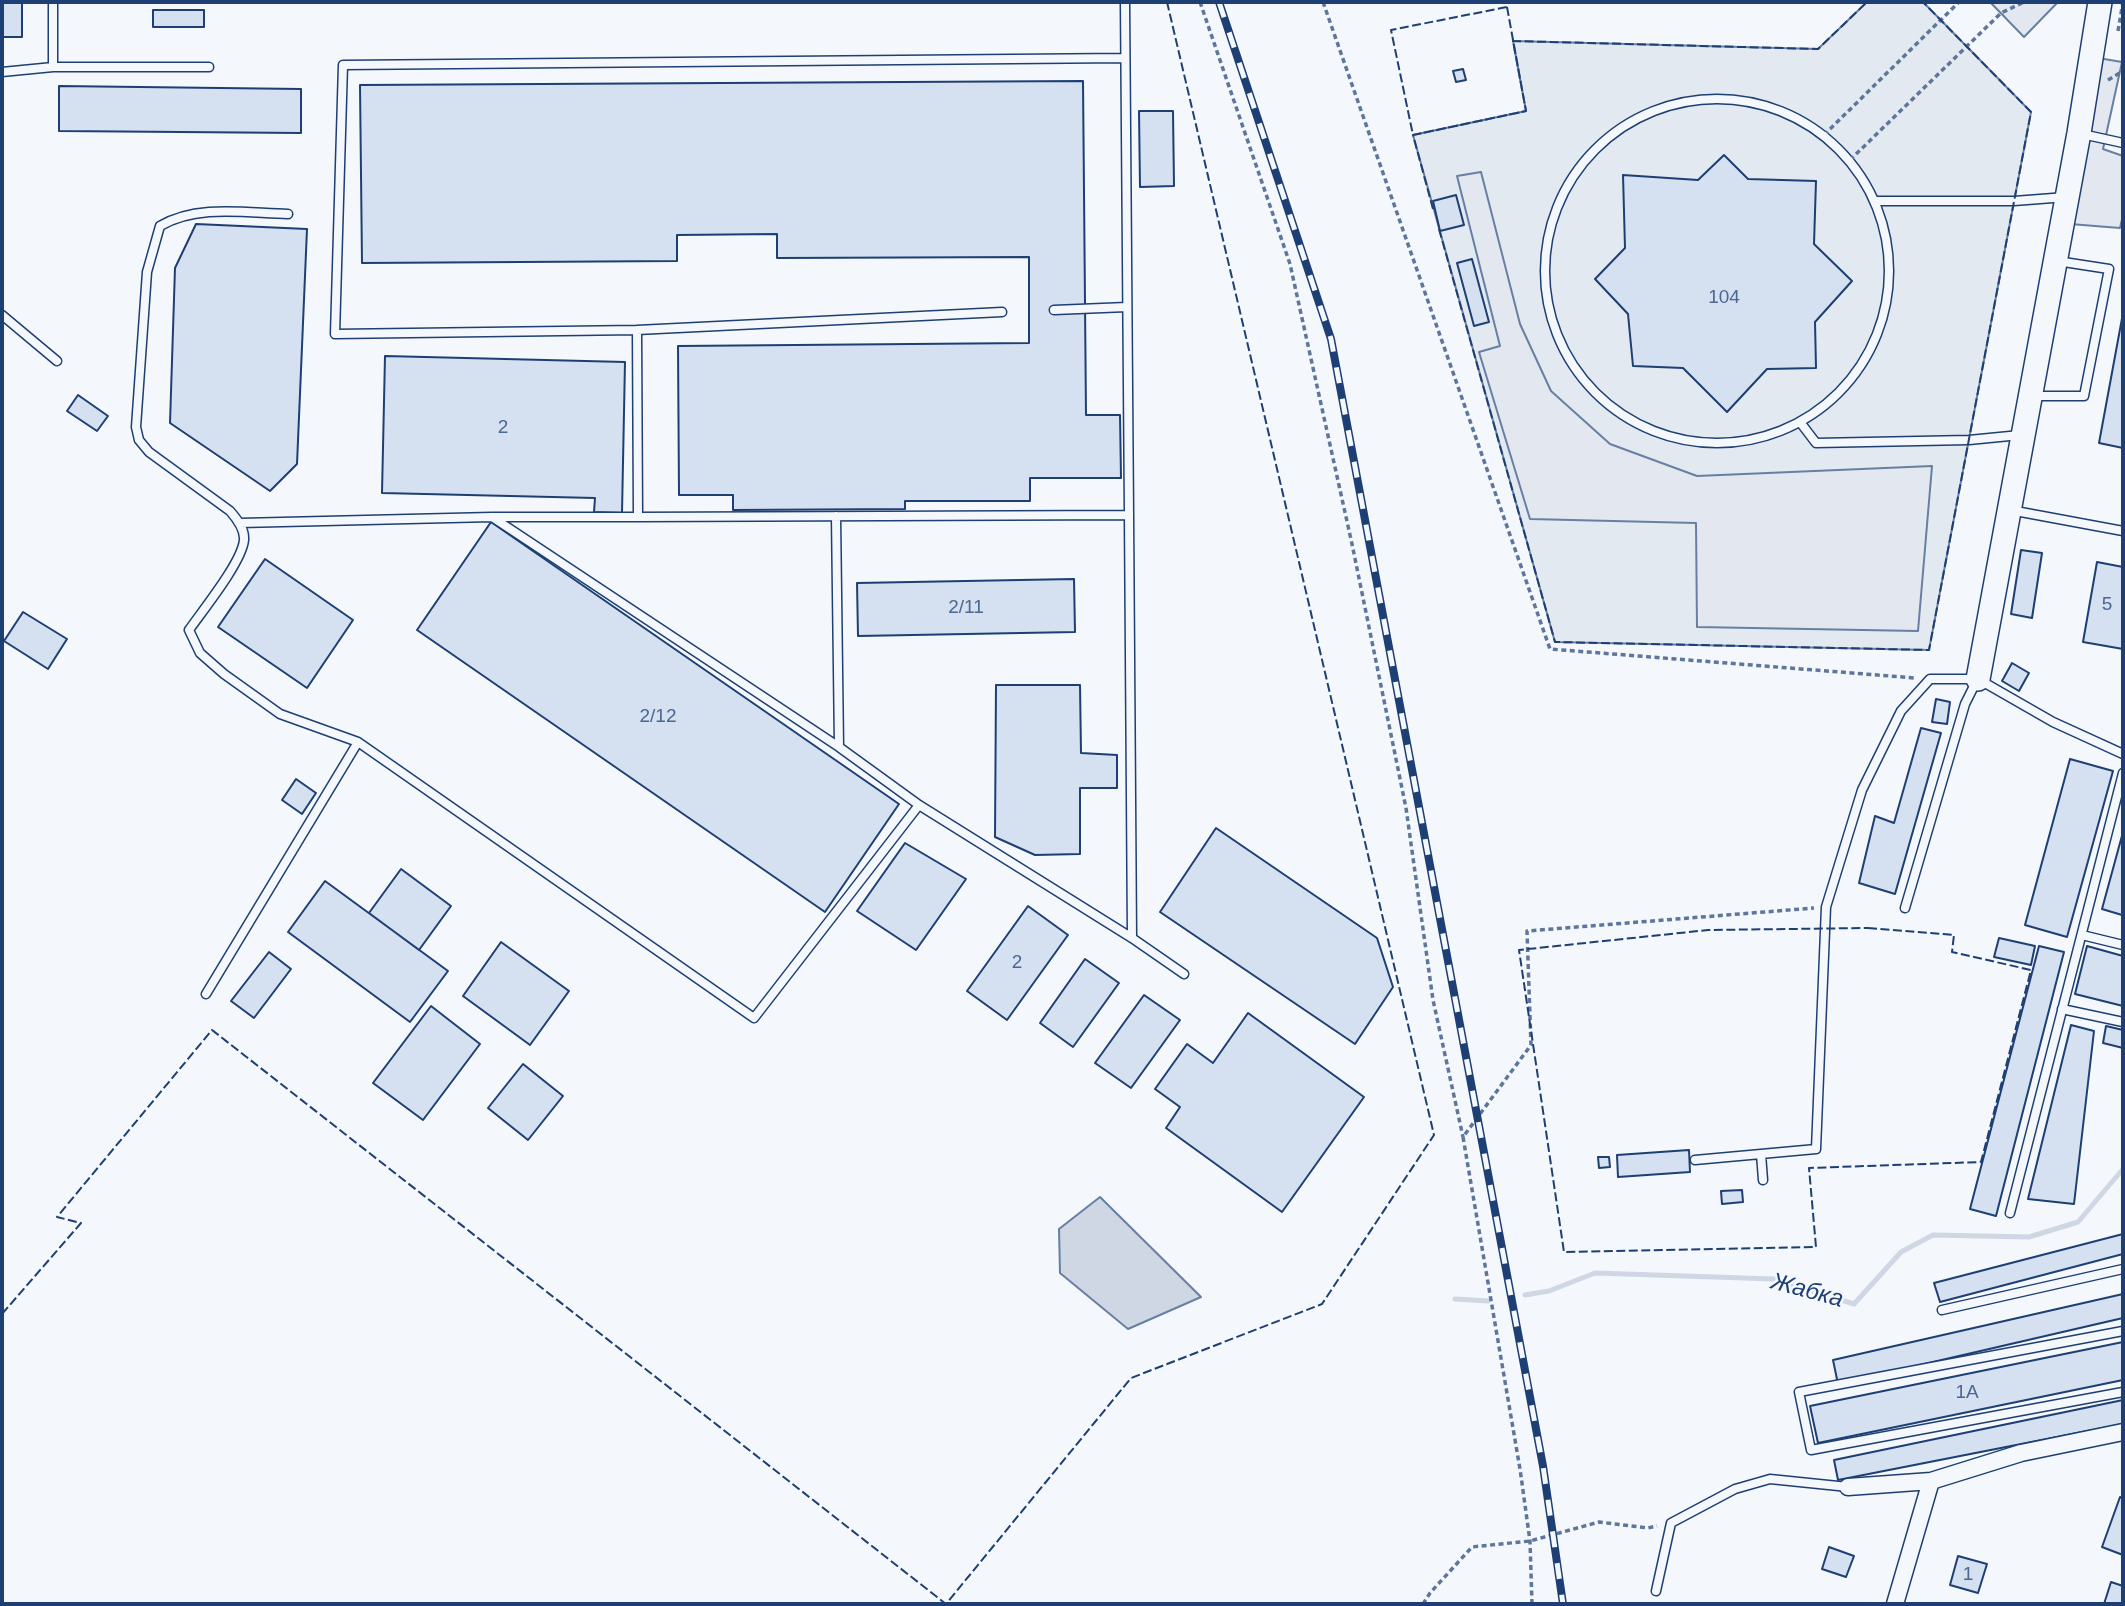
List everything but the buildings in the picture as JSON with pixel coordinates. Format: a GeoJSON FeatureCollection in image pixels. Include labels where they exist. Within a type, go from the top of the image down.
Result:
{"type":"FeatureCollection","features":[{"type":"Feature","properties":{"kind":"street"},"geometry":{"type":"LineString","coordinates":[[1978,679],[2079,133],[2100,2]]}},
{"type":"Feature","properties":{"kind":"street"},"geometry":{"type":"LineString","coordinates":[[1848,1488],[1931,1481],[2021,1453],[2123,1432]]}},
{"type":"Feature","properties":{"kind":"street"},"geometry":{"type":"LineString","coordinates":[[1895,1604],[1931,1481]]}},
{"type":"Feature","properties":{"kind":"lane"},"geometry":{"type":"LineString","coordinates":[[53,2],[53,67]]}},
{"type":"Feature","properties":{"kind":"lane"},"geometry":{"type":"LineString","coordinates":[[1125,2],[1132,938]]}},
{"type":"Feature","properties":{"kind":"lane"},"geometry":{"type":"LineString","coordinates":[[1002,312],[637,330],[335,334],[343,65],[1124,58]]}},
{"type":"Feature","properties":{"kind":"lane"},"geometry":{"type":"LineString","coordinates":[[2,72],[53,67],[209,67]]}},
{"type":"Feature","properties":{"kind":"lane"},"geometry":{"type":"LineString","coordinates":[[1693,99],[1739,99],[1784,111],[1824,135],[1850,160],[1864,180],[1875,201],[1886,236],[1889,272],[1885,309],[1874,343],[1855,374],[1830,401],[1800,422],[1757,439],[1711,443],[1665,436],[1623,416],[1588,386],[1562,347],[1547,303],[1545,256],[1555,211],[1576,170],[1608,136],[1648,112],[1693,99]]}},
{"type":"Feature","properties":{"kind":"lane"},"geometry":{"type":"LineString","coordinates":[[2079,133],[2123,143]]}},
{"type":"Feature","properties":{"kind":"lane"},"geometry":{"type":"LineString","coordinates":[[1875,201],[2014,201],[2066,197]]}},
{"type":"Feature","properties":{"kind":"lane"},"geometry":{"type":"LineString","coordinates":[[288,214],[203,212],[176,217],[160,226],[147,272],[136,427],[139,440],[149,452],[230,511],[240,523],[244,539],[239,555],[189,630],[200,653],[224,674],[280,714],[358,742],[754,1018],[919,804]]}},
{"type":"Feature","properties":{"kind":"lane"},"geometry":{"type":"LineString","coordinates":[[2030,396],[2084,396],[2109,269],[2054,260]]}},
{"type":"Feature","properties":{"kind":"lane"},"geometry":{"type":"LineString","coordinates":[[1054,310],[1127,307]]}},
{"type":"Feature","properties":{"kind":"lane"},"geometry":{"type":"LineString","coordinates":[[2,315],[57,361]]}},
{"type":"Feature","properties":{"kind":"lane"},"geometry":{"type":"LineString","coordinates":[[637,330],[638,517]]}},
{"type":"Feature","properties":{"kind":"lane"},"geometry":{"type":"LineString","coordinates":[[1800,422],[1816,443],[1969,440],[2022,435]]}},
{"type":"Feature","properties":{"kind":"lane"},"geometry":{"type":"LineString","coordinates":[[2010,510],[2123,530]]}},
{"type":"Feature","properties":{"kind":"lane"},"geometry":{"type":"LineString","coordinates":[[240,523],[492,517],[1129,515]]}},
{"type":"Feature","properties":{"kind":"lane"},"geometry":{"type":"LineString","coordinates":[[836,516],[839,747]]}},
{"type":"Feature","properties":{"kind":"lane"},"geometry":{"type":"LineString","coordinates":[[492,517],[839,747],[919,804],[1132,938],[1184,974]]}},
{"type":"Feature","properties":{"kind":"lane"},"geometry":{"type":"LineString","coordinates":[[1695,1160],[1816,1149],[1826,907],[1862,790],[1901,711],[1930,679],[1978,679],[2053,722],[2123,754]]}},
{"type":"Feature","properties":{"kind":"lane"},"geometry":{"type":"LineString","coordinates":[[1905,908],[1965,704],[1978,679]]}},
{"type":"Feature","properties":{"kind":"lane"},"geometry":{"type":"LineString","coordinates":[[206,994],[358,742]]}},
{"type":"Feature","properties":{"kind":"lane"},"geometry":{"type":"LineString","coordinates":[[2010,1213],[2123,775]]}},
{"type":"Feature","properties":{"kind":"lane"},"geometry":{"type":"LineString","coordinates":[[2082,935],[2123,945]]}},
{"type":"Feature","properties":{"kind":"lane"},"geometry":{"type":"LineString","coordinates":[[2062,1009],[2123,1022]]}},
{"type":"Feature","properties":{"kind":"lane"},"geometry":{"type":"LineString","coordinates":[[1761,1154],[1763,1180]]}},
{"type":"Feature","properties":{"kind":"lane"},"geometry":{"type":"LineString","coordinates":[[1942,1310],[2123,1269]]}},
{"type":"Feature","properties":{"kind":"lane"},"geometry":{"type":"LineString","coordinates":[[2123,1331],[1799,1392],[1811,1450],[2123,1392]]}},
{"type":"Feature","properties":{"kind":"lane"},"geometry":{"type":"LineString","coordinates":[[1656,1591],[1671,1523],[1735,1489],[1770,1479],[1848,1488]]}},
{"type":"Feature","properties":{"kind":"path"},"geometry":{"type":"LineString","coordinates":[[1200,2],[1290,264],[1352,544],[1406,808],[1433,1000],[1463,1137],[1520,1469],[1530,1541],[1532,1604]]}},
{"type":"Feature","properties":{"kind":"path"},"geometry":{"type":"LineString","coordinates":[[1323,2],[1550,649],[1930,679]]}},
{"type":"Feature","properties":{"kind":"path"},"geometry":{"type":"LineString","coordinates":[[1824,135],[1959,2]]}},
{"type":"Feature","properties":{"kind":"path"},"geometry":{"type":"LineString","coordinates":[[1850,160],[2001,13],[2024,2]]}},
{"type":"Feature","properties":{"kind":"path"},"geometry":{"type":"LineString","coordinates":[[1463,1137],[1531,1045],[1527,931],[1826,907]]}},
{"type":"Feature","properties":{"kind":"path"},"geometry":{"type":"LineString","coordinates":[[1423,1604],[1472,1547],[1530,1541],[1599,1522],[1647,1528],[1671,1523]]}},
{"type":"Feature","properties":{"kind":"path"},"geometry":{"type":"LineString","coordinates":[[1478,1604],[1486,1604]]}},
{"type":"Feature","properties":{"kind":"shaded area"},"geometry":{"type":"Polygon","coordinates":[[[1867,2],[1923,2],[2031,112],[1929,650],[1555,642],[1413,135],[1526,111],[1513,41],[1818,49],[1867,2]]]}},
{"type":"Feature","properties":{"kind":"shaded area"},"geometry":{"type":"Polygon","coordinates":[[[1990,2],[2058,2],[2024,37],[1990,2]]]}},
{"type":"Feature","properties":{"kind":"shaded area"},"geometry":{"type":"Polygon","coordinates":[[[2098,58],[2122,62],[2103,149],[2123,156],[2123,215],[2120,228],[2070,224],[2098,58]]]}},
{"type":"Feature","properties":{"kind":"shaded area"},"geometry":{"type":"Polygon","coordinates":[[[1481,172],[1520,324],[1551,391],[1610,444],[1697,476],[1932,466],[1918,631],[1697,627],[1696,523],[1530,519],[1479,352],[1500,346],[1457,176],[1481,172]]]}},
{"type":"Feature","properties":{"kind":"shaded area"},"geometry":{"type":"Polygon","coordinates":[[[1100,1197],[1201,1297],[1128,1329],[1060,1273],[1059,1229],[1100,1197]]]}},
{"type":"Feature","properties":{"kind":"waterway","name":"Жабка"},"geometry":{"type":"LineString","coordinates":[[1525,1295],[1549,1291],[1595,1273],[1774,1279],[1854,1304],[1901,1252],[1933,1235],[2029,1237],[2078,1222],[2123,1169]]}},
{"type":"Feature","properties":{"kind":"waterway","name":"Жабка"},"geometry":{"type":"LineString","coordinates":[[1455,1299],[1488,1301]]}},
{"type":"Feature","properties":{"kind":"railway"},"geometry":{"type":"LineString","coordinates":[[1219,2],[1331,339],[1543,1466],[1563,1604]]}},
{"type":"Feature","properties":{"kind":"fence"},"geometry":{"type":"LineString","coordinates":[[903,2],[911,2]]}},
{"type":"Feature","properties":{"kind":"fence"},"geometry":{"type":"LineString","coordinates":[[2,1314],[81,1223],[57,1217],[212,1030],[946,1604],[1131,1378],[1322,1304],[1434,1135],[1167,2]]}},
{"type":"Feature","properties":{"kind":"fence"},"geometry":{"type":"LineString","coordinates":[[1433,209],[1413,135],[1526,111],[1513,41],[1818,49],[1867,2]]}},
{"type":"Feature","properties":{"kind":"fence"},"geometry":{"type":"LineString","coordinates":[[1439,229],[1555,642],[1929,650],[2031,112],[1923,2]]}},
{"type":"Feature","properties":{"kind":"fence"},"geometry":{"type":"LineString","coordinates":[[1507,7],[1526,111],[1413,135],[1391,30],[1507,7]]}},
{"type":"Feature","properties":{"kind":"fence"},"geometry":{"type":"LineString","coordinates":[[1868,928],[1954,935],[1952,952],[2031,970],[1981,1162],[1809,1168],[1816,1247],[1564,1252],[1519,950],[1708,930],[1868,928]]}}]}
